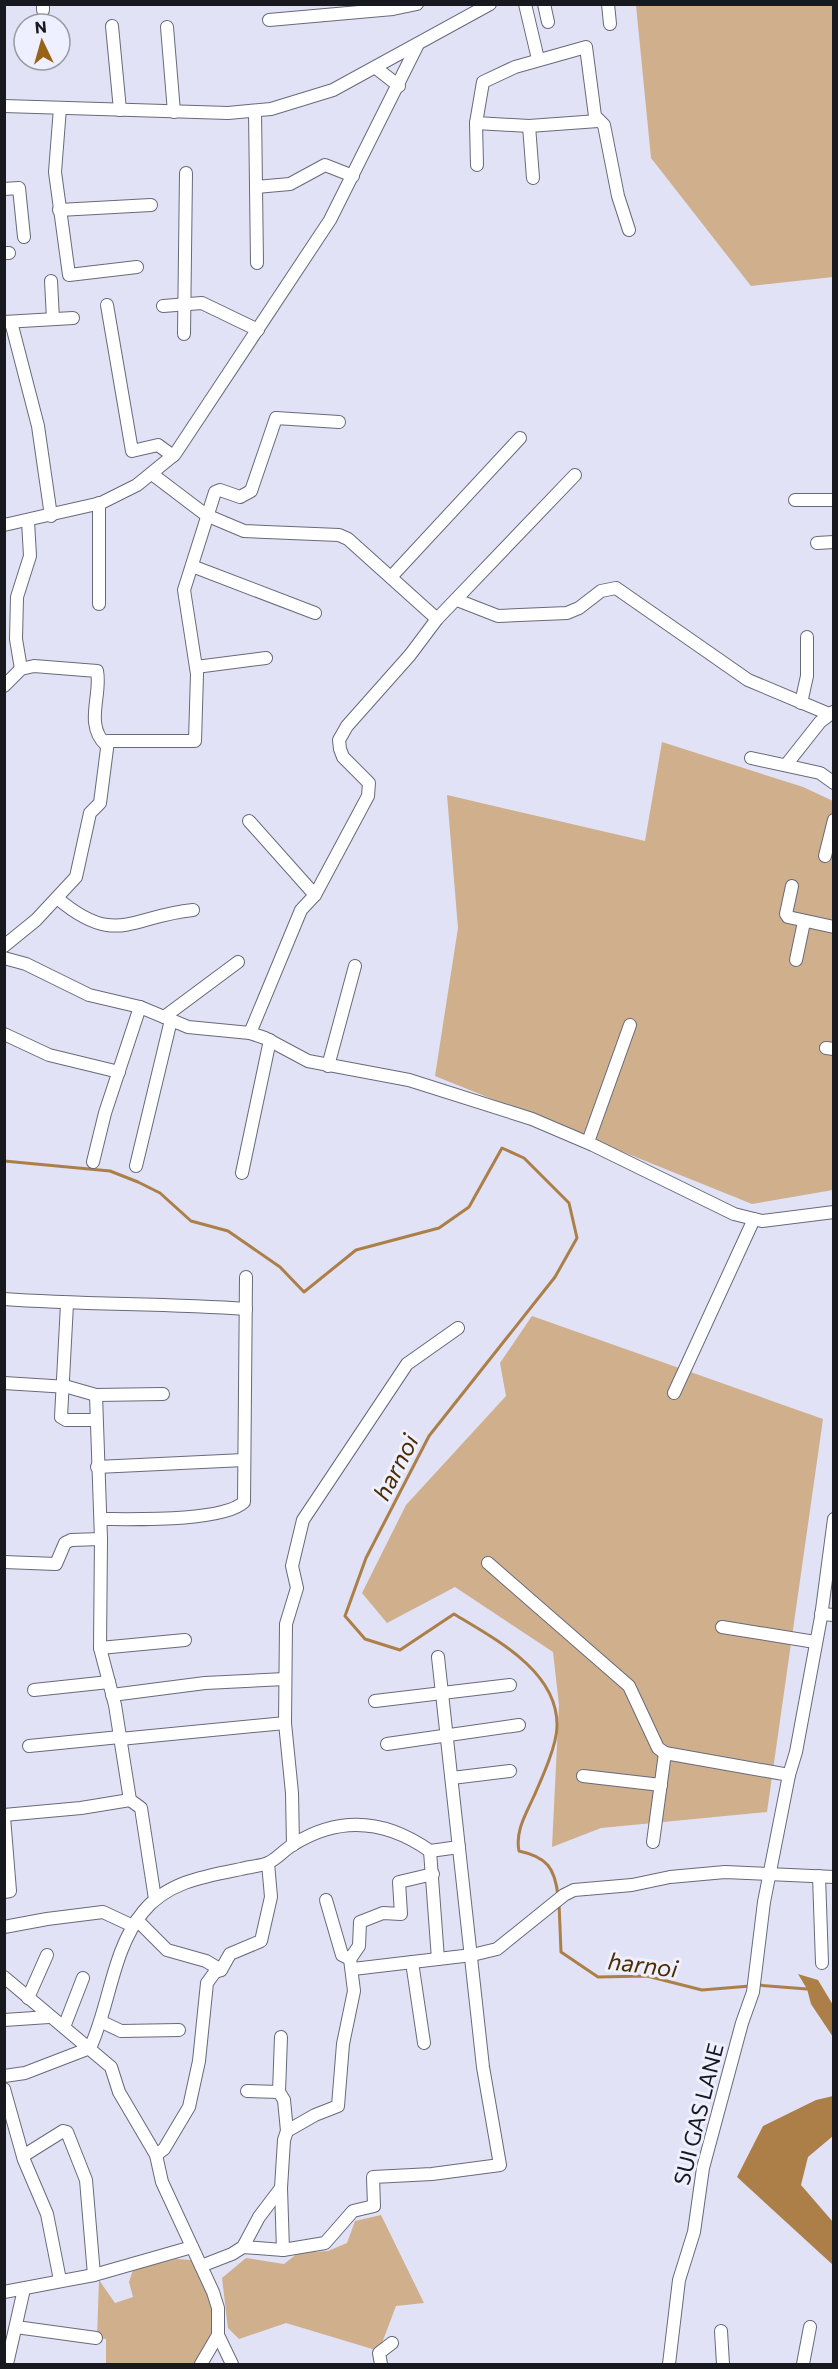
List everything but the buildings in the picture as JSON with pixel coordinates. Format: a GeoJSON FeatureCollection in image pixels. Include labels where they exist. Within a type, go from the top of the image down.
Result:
{"type":"FeatureCollection","features":[{"type":"Feature","properties":{"kind":"street"},"geometry":{"type":"LineString","coordinates":[[269,20],[393,9],[417,4]]}},
{"type":"Feature","properties":{"kind":"street"},"geometry":{"type":"LineString","coordinates":[[4,106],[174,112],[271,109],[322,94],[376,68],[490,4]]}},
{"type":"Feature","properties":{"kind":"street"},"geometry":{"type":"LineString","coordinates":[[525,4],[538,59]]}},
{"type":"Feature","properties":{"kind":"street"},"geometry":{"type":"LineString","coordinates":[[544,4],[548,22]]}},
{"type":"Feature","properties":{"kind":"street"},"geometry":{"type":"LineString","coordinates":[[608,4],[610,24]]}},
{"type":"Feature","properties":{"kind":"street"},"geometry":{"type":"LineString","coordinates":[[112,26],[120,110]]}},
{"type":"Feature","properties":{"kind":"street"},"geometry":{"type":"LineString","coordinates":[[167,27],[174,112]]}},
{"type":"Feature","properties":{"kind":"street"},"geometry":{"type":"LineString","coordinates":[[4,525],[51,516],[99,503],[137,485],[173,456],[203,416],[330,220],[417,46]]}},
{"type":"Feature","properties":{"kind":"street"},"geometry":{"type":"LineString","coordinates":[[477,165],[476,123],[483,82],[538,59],[577,48],[588,48],[598,121]]}},
{"type":"Feature","properties":{"kind":"street"},"geometry":{"type":"LineString","coordinates":[[376,68],[399,86]]}},
{"type":"Feature","properties":{"kind":"street"},"geometry":{"type":"LineString","coordinates":[[60,108],[55,172],[69,275],[137,267]]}},
{"type":"Feature","properties":{"kind":"street"},"geometry":{"type":"LineString","coordinates":[[255,111],[257,263]]}},
{"type":"Feature","properties":{"kind":"street"},"geometry":{"type":"LineString","coordinates":[[476,123],[530,126],[598,121],[604,125],[618,196],[629,230]]}},
{"type":"Feature","properties":{"kind":"street"},"geometry":{"type":"LineString","coordinates":[[530,126],[533,178]]}},
{"type":"Feature","properties":{"kind":"street"},"geometry":{"type":"LineString","coordinates":[[256,187],[290,184],[325,165],[353,176]]}},
{"type":"Feature","properties":{"kind":"street"},"geometry":{"type":"LineString","coordinates":[[184,334],[186,173]]}},
{"type":"Feature","properties":{"kind":"street"},"geometry":{"type":"LineString","coordinates":[[4,189],[19,188],[24,237]]}},
{"type":"Feature","properties":{"kind":"street"},"geometry":{"type":"LineString","coordinates":[[59,210],[151,205]]}},
{"type":"Feature","properties":{"kind":"street"},"geometry":{"type":"LineString","coordinates":[[51,281],[52,319]]}},
{"type":"Feature","properties":{"kind":"street"},"geometry":{"type":"LineString","coordinates":[[163,306],[202,303],[258,330]]}},
{"type":"Feature","properties":{"kind":"street"},"geometry":{"type":"LineString","coordinates":[[107,305],[132,451],[158,444],[173,456]]}},
{"type":"Feature","properties":{"kind":"street"},"geometry":{"type":"LineString","coordinates":[[51,516],[38,426],[8,322],[72,318]]}},
{"type":"Feature","properties":{"kind":"street"},"geometry":{"type":"LineString","coordinates":[[106,745],[108,741],[195,741],[197,733],[196,667],[184,590],[215,492],[220,490],[240,497],[251,491],[276,418],[339,422]]}},
{"type":"Feature","properties":{"kind":"street"},"geometry":{"type":"LineString","coordinates":[[391,577],[520,438]]}},
{"type":"Feature","properties":{"kind":"street"},"geometry":{"type":"LineString","coordinates":[[152,474],[206,515],[244,531],[339,536],[348,539],[437,619]]}},
{"type":"Feature","properties":{"kind":"street"},"geometry":{"type":"LineString","coordinates":[[250,1033],[301,910],[315,895],[368,796],[369,783],[343,757],[339,740],[347,726],[410,655],[437,619],[575,475]]}},
{"type":"Feature","properties":{"kind":"street"},"geometry":{"type":"LineString","coordinates":[[795,500],[834,500]]}},
{"type":"Feature","properties":{"kind":"street"},"geometry":{"type":"LineString","coordinates":[[99,503],[99,604]]}},
{"type":"Feature","properties":{"kind":"street"},"geometry":{"type":"LineString","coordinates":[[21,669],[16,639],[17,597],[30,556],[28,520]]}},
{"type":"Feature","properties":{"kind":"street"},"geometry":{"type":"LineString","coordinates":[[817,543],[834,542]]}},
{"type":"Feature","properties":{"kind":"street"},"geometry":{"type":"LineString","coordinates":[[192,566],[315,613]]}},
{"type":"Feature","properties":{"kind":"street"},"geometry":{"type":"LineString","coordinates":[[457,600],[498,616],[567,613],[579,608],[601,591],[616,588],[748,680],[831,713],[786,765]]}},
{"type":"Feature","properties":{"kind":"street"},"geometry":{"type":"LineString","coordinates":[[801,703],[807,676],[807,637]]}},
{"type":"Feature","properties":{"kind":"street"},"geometry":{"type":"LineString","coordinates":[[196,667],[266,658]]}},
{"type":"Feature","properties":{"kind":"street"},"geometry":{"type":"LineString","coordinates":[[4,686],[21,669],[34,666],[99,673],[93,710],[97,727],[106,745],[100,803],[90,813],[76,877],[36,920],[4,946]]}},
{"type":"Feature","properties":{"kind":"street"},"geometry":{"type":"LineString","coordinates":[[752,758],[820,773],[834,783]]}},
{"type":"Feature","properties":{"kind":"street"},"geometry":{"type":"LineString","coordinates":[[825,856],[834,820]]}},
{"type":"Feature","properties":{"kind":"street"},"geometry":{"type":"LineString","coordinates":[[249,821],[315,895]]}},
{"type":"Feature","properties":{"kind":"street"},"geometry":{"type":"LineString","coordinates":[[792,886],[786,914],[804,922],[834,927]]}},
{"type":"Feature","properties":{"kind":"street"},"geometry":{"type":"LineString","coordinates":[[57,898],[79,917],[99,924],[125,926],[193,910]]}},
{"type":"Feature","properties":{"kind":"street"},"geometry":{"type":"LineString","coordinates":[[796,960],[804,922]]}},
{"type":"Feature","properties":{"kind":"street"},"geometry":{"type":"LineString","coordinates":[[5,962],[26,964],[89,995],[140,1007],[188,1027],[250,1033],[270,1040],[308,1061],[409,1080],[532,1119],[588,1142],[704,1201],[754,1219],[762,1221],[834,1212]]}},
{"type":"Feature","properties":{"kind":"street"},"geometry":{"type":"LineString","coordinates":[[136,1166],[168,1019],[238,962]]}},
{"type":"Feature","properties":{"kind":"street"},"geometry":{"type":"LineString","coordinates":[[328,1066],[356,966]]}},
{"type":"Feature","properties":{"kind":"street"},"geometry":{"type":"LineString","coordinates":[[93,1162],[105,1113],[140,1007]]}},
{"type":"Feature","properties":{"kind":"street"},"geometry":{"type":"LineString","coordinates":[[588,1142],[630,1025]]}},
{"type":"Feature","properties":{"kind":"street"},"geometry":{"type":"LineString","coordinates":[[4,1034],[49,1055],[119,1072]]}},
{"type":"Feature","properties":{"kind":"street"},"geometry":{"type":"LineString","coordinates":[[242,1173],[270,1040]]}},
{"type":"Feature","properties":{"kind":"street"},"geometry":{"type":"LineString","coordinates":[[674,1393],[754,1219]]}},
{"type":"Feature","properties":{"kind":"street"},"geometry":{"type":"LineString","coordinates":[[101,1519],[178,1519],[242,1505],[246,1277]]}},
{"type":"Feature","properties":{"kind":"street"},"geometry":{"type":"LineString","coordinates":[[4,1299],[67,1304],[193,1305],[246,1309]]}},
{"type":"Feature","properties":{"kind":"street"},"geometry":{"type":"LineString","coordinates":[[67,1304],[61,1417],[66,1420],[96,1420]]}},
{"type":"Feature","properties":{"kind":"street"},"geometry":{"type":"LineString","coordinates":[[293,1845],[292,1793],[285,1723],[286,1624],[297,1588],[291,1566],[303,1520],[407,1364],[458,1328]]}},
{"type":"Feature","properties":{"kind":"street"},"geometry":{"type":"LineString","coordinates":[[4,1383],[62,1386],[96,1395],[163,1394]]}},
{"type":"Feature","properties":{"kind":"street"},"geometry":{"type":"LineString","coordinates":[[96,1395],[97,1467],[101,1519],[100,1648],[112,1695],[130,1800],[141,1808],[155,1899]]}},
{"type":"Feature","properties":{"kind":"street"},"geometry":{"type":"LineString","coordinates":[[97,1467],[244,1460]]}},
{"type":"Feature","properties":{"kind":"street","name":"SUI GAS LANE"},"geometry":{"type":"LineString","coordinates":[[669,2364],[679,2280],[694,2232],[703,2168],[742,2023],[753,1992],[769,1873],[778,1838],[789,1775],[796,1752],[815,1642],[827,1615],[834,1519]]}},
{"type":"Feature","properties":{"kind":"street"},"geometry":{"type":"LineString","coordinates":[[4,1562],[56,1564],[65,1543],[71,1540],[101,1539]]}},
{"type":"Feature","properties":{"kind":"street"},"geometry":{"type":"LineString","coordinates":[[488,1563],[629,1686],[658,1748],[665,1753],[789,1775]]}},
{"type":"Feature","properties":{"kind":"street"},"geometry":{"type":"LineString","coordinates":[[722,1628],[815,1642]]}},
{"type":"Feature","properties":{"kind":"street"},"geometry":{"type":"LineString","coordinates":[[100,1648],[185,1640]]}},
{"type":"Feature","properties":{"kind":"street"},"geometry":{"type":"LineString","coordinates":[[243,2247],[283,2250],[325,2243],[353,2211],[374,2206],[374,2177],[432,2174],[500,2165],[483,2067],[438,1657]]}},
{"type":"Feature","properties":{"kind":"street"},"geometry":{"type":"LineString","coordinates":[[112,1695],[205,1683],[285,1679]]}},
{"type":"Feature","properties":{"kind":"street"},"geometry":{"type":"LineString","coordinates":[[34,1690],[109,1682]]}},
{"type":"Feature","properties":{"kind":"street"},"geometry":{"type":"LineString","coordinates":[[375,1701],[442,1691],[510,1685]]}},
{"type":"Feature","properties":{"kind":"street"},"geometry":{"type":"LineString","coordinates":[[29,1746],[285,1723]]}},
{"type":"Feature","properties":{"kind":"street"},"geometry":{"type":"LineString","coordinates":[[387,1744],[519,1725]]}},
{"type":"Feature","properties":{"kind":"street"},"geometry":{"type":"LineString","coordinates":[[653,1842],[665,1753]]}},
{"type":"Feature","properties":{"kind":"street"},"geometry":{"type":"LineString","coordinates":[[452,1778],[510,1771]]}},
{"type":"Feature","properties":{"kind":"street"},"geometry":{"type":"LineString","coordinates":[[583,1776],[661,1785]]}},
{"type":"Feature","properties":{"kind":"street"},"geometry":{"type":"LineString","coordinates":[[4,1892],[10,1891],[4,1816],[130,1800]]}},
{"type":"Feature","properties":{"kind":"street"},"geometry":{"type":"LineString","coordinates":[[4,2076],[26,2073],[90,2048],[102,2022],[114,1974],[135,1923],[155,1899],[193,1879],[268,1863],[316,1832],[351,1824],[385,1827],[408,1836],[430,1851],[459,1847]]}},
{"type":"Feature","properties":{"kind":"street"},"geometry":{"type":"LineString","coordinates":[[430,1851],[438,1959]]}},
{"type":"Feature","properties":{"kind":"street"},"geometry":{"type":"LineString","coordinates":[[156,2155],[164,2149],[189,2107],[199,2061],[207,1983],[215,1972],[221,1970],[230,1954],[261,1941],[271,1897],[268,1863]]}},
{"type":"Feature","properties":{"kind":"street"},"geometry":{"type":"LineString","coordinates":[[326,1900],[342,1955],[352,1964],[412,1962],[472,1955],[497,1949],[564,1895],[574,1890],[632,1886],[670,1877],[725,1872],[834,1877]]}},
{"type":"Feature","properties":{"kind":"street"},"geometry":{"type":"LineString","coordinates":[[287,2131],[315,2115],[338,2106],[343,2044],[354,1990],[352,1964],[359,1946],[360,1922],[383,1912],[401,1914],[399,1882],[433,1874]]}},
{"type":"Feature","properties":{"kind":"street"},"geometry":{"type":"LineString","coordinates":[[819,1876],[822,1963]]}},
{"type":"Feature","properties":{"kind":"street"},"geometry":{"type":"LineString","coordinates":[[4,1927],[47,1918],[103,1912],[135,1923],[167,1950],[206,1961],[221,1970]]}},
{"type":"Feature","properties":{"kind":"street"},"geometry":{"type":"LineString","coordinates":[[28,1998],[47,1955]]}},
{"type":"Feature","properties":{"kind":"street"},"geometry":{"type":"LineString","coordinates":[[412,1962],[424,2043]]}},
{"type":"Feature","properties":{"kind":"street"},"geometry":{"type":"LineString","coordinates":[[4,1977],[111,2067],[118,2092],[156,2155],[162,2182],[218,2308],[218,2335],[232,2364]]}},
{"type":"Feature","properties":{"kind":"street"},"geometry":{"type":"LineString","coordinates":[[64,2027],[83,1978]]}},
{"type":"Feature","properties":{"kind":"street"},"geometry":{"type":"LineString","coordinates":[[4,2020],[49,2017]]}},
{"type":"Feature","properties":{"kind":"street"},"geometry":{"type":"LineString","coordinates":[[102,2022],[120,2031],[179,2030]]}},
{"type":"Feature","properties":{"kind":"street"},"geometry":{"type":"LineString","coordinates":[[281,2037],[279,2092],[284,2100],[287,2131],[281,2188],[283,2250]]}},
{"type":"Feature","properties":{"kind":"street"},"geometry":{"type":"LineString","coordinates":[[4,2089],[23,2156],[47,2214],[60,2280]]}},
{"type":"Feature","properties":{"kind":"street"},"geometry":{"type":"LineString","coordinates":[[247,2091],[279,2092]]}},
{"type":"Feature","properties":{"kind":"street"},"geometry":{"type":"LineString","coordinates":[[23,2156],[63,2131],[67,2132],[86,2180],[94,2275]]}},
{"type":"Feature","properties":{"kind":"street"},"geometry":{"type":"LineString","coordinates":[[201,2266],[232,2254],[243,2247],[258,2217],[281,2188]]}},
{"type":"Feature","properties":{"kind":"street"},"geometry":{"type":"LineString","coordinates":[[4,2292],[94,2275],[192,2247]]}},
{"type":"Feature","properties":{"kind":"street"},"geometry":{"type":"LineString","coordinates":[[7,2364],[24,2289]]}},
{"type":"Feature","properties":{"kind":"street"},"geometry":{"type":"LineString","coordinates":[[16,2327],[96,2338]]}},
{"type":"Feature","properties":{"kind":"street"},"geometry":{"type":"LineString","coordinates":[[803,2364],[810,2327]]}},
{"type":"Feature","properties":{"kind":"street"},"geometry":{"type":"LineString","coordinates":[[721,2331],[723,2364]]}},
{"type":"Feature","properties":{"kind":"street"},"geometry":{"type":"LineString","coordinates":[[201,2364],[218,2335]]}},
{"type":"Feature","properties":{"kind":"street"},"geometry":{"type":"LineString","coordinates":[[378,2364],[379,2353],[392,2343]]}},
{"type":"Feature","properties":{"kind":"shaded area"},"geometry":{"type":"Polygon","coordinates":[[[636,5],[833,5],[833,277],[751,286],[651,158],[636,5]]]}},
{"type":"Feature","properties":{"kind":"shaded area"},"geometry":{"type":"Polygon","coordinates":[[[662,742],[803,787],[833,801],[833,1190],[752,1204],[435,1076],[458,928],[447,795],[645,841],[662,742]]]}},
{"type":"Feature","properties":{"kind":"shaded area"},"geometry":{"type":"Polygon","coordinates":[[[532,1316],[823,1419],[767,1812],[601,1828],[552,1847],[559,1705],[553,1652],[455,1587],[387,1623],[362,1593],[406,1505],[506,1396],[500,1363],[532,1316]]]}},
{"type":"Feature","properties":{"kind":"shaded area"},"geometry":{"type":"Polygon","coordinates":[[[798,1974],[818,1980],[833,2005],[833,2037],[811,2004],[807,1989],[798,1974]]]}},
{"type":"Feature","properties":{"kind":"shaded area"},"geometry":{"type":"Polygon","coordinates":[[[833,2096],[833,2136],[808,2157],[801,2185],[833,2222],[833,2265],[737,2177],[763,2126],[816,2100],[833,2096]]]}},
{"type":"Feature","properties":{"kind":"shaded area"},"geometry":{"type":"Polygon","coordinates":[[[381,2215],[424,2303],[396,2306],[379,2351],[286,2323],[239,2339],[228,2328],[222,2278],[246,2258],[284,2264],[298,2253],[328,2251],[347,2243],[355,2221],[381,2215]]]}},
{"type":"Feature","properties":{"kind":"shaded area"},"geometry":{"type":"Polygon","coordinates":[[[176,2259],[192,2260],[212,2300],[214,2332],[205,2364],[106,2364],[106,2339],[97,2338],[99,2280],[115,2303],[133,2297],[129,2282],[133,2270],[176,2259]]]}},
{"type":"Feature","properties":{"kind":"waterway","name":"harnoi"},"geometry":{"type":"LineString","coordinates":[[4,1161],[110,1171],[138,1182],[160,1193],[191,1221],[228,1231],[280,1267],[304,1292],[356,1250],[439,1228],[469,1207],[502,1148],[524,1158],[569,1203],[577,1238],[555,1277],[429,1436],[366,1558],[345,1616],[365,1639],[400,1650],[454,1614],[505,1646],[536,1673],[555,1706],[557,1726],[555,1742],[522,1823],[518,1844],[519,1851],[543,1860],[548,1865],[555,1878],[558,1896]]}},
{"type":"Feature","properties":{"kind":"waterway","name":"harnoi"},"geometry":{"type":"LineString","coordinates":[[559,1903],[561,1952],[598,1977],[647,1976],[702,1990],[750,1986]]}},
{"type":"Feature","properties":{"kind":"waterway","name":"harnoi"},"geometry":{"type":"LineString","coordinates":[[757,1985],[807,1989],[809,1986]]}}]}
